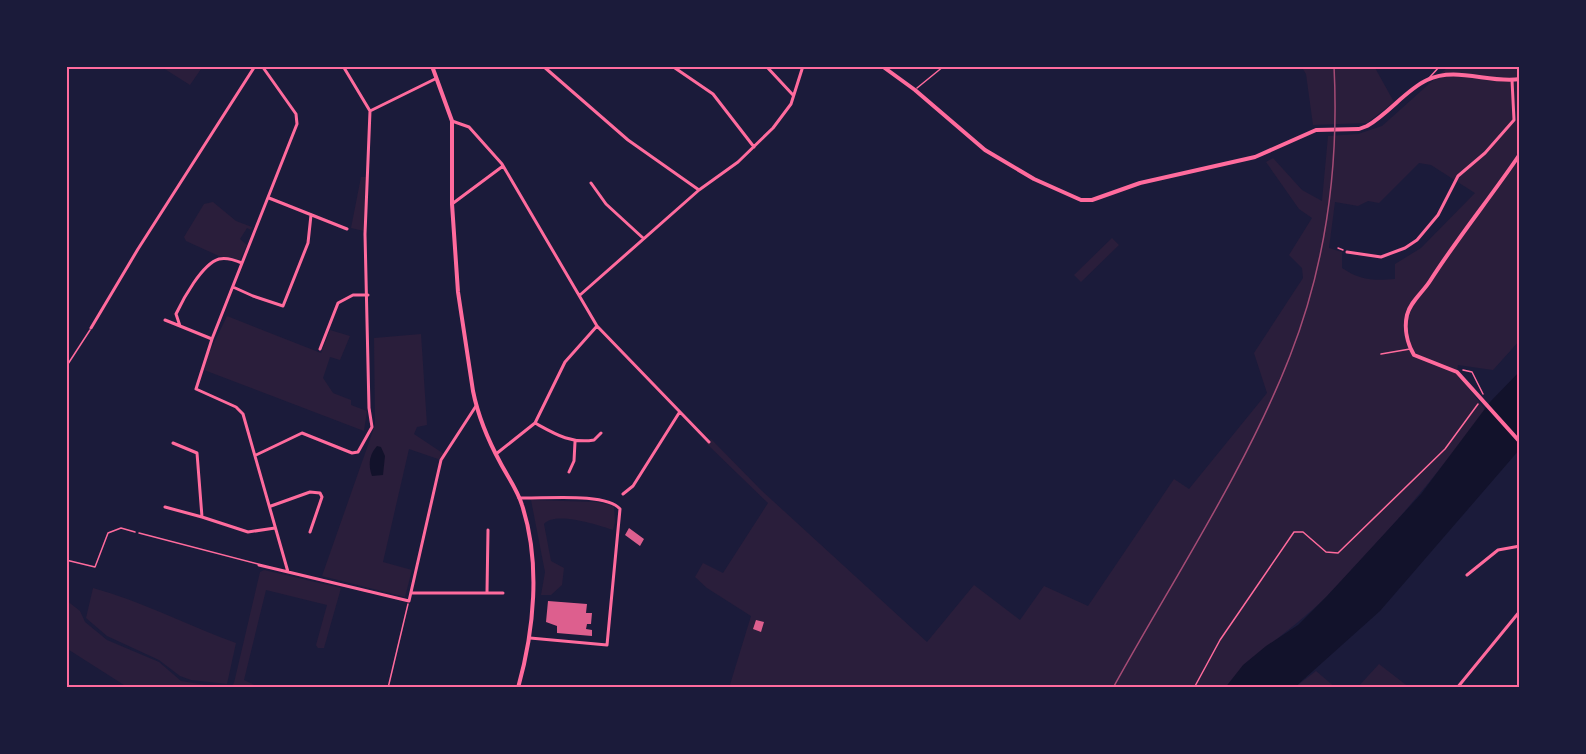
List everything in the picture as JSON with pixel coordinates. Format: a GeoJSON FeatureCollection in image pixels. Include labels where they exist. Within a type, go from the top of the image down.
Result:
{"type":"FeatureCollection","features":[{"type":"Feature","properties":{"kind":"street"},"geometry":{"type":"LineString","coordinates":[[91,328],[138,249],[255,66]]}},
{"type":"Feature","properties":{"kind":"street"},"geometry":{"type":"LineString","coordinates":[[262,66],[296,114],[297,124],[212,339],[196,389],[236,407],[243,414],[288,572]]}},
{"type":"Feature","properties":{"kind":"street"},"geometry":{"type":"LineString","coordinates":[[256,455],[302,433],[352,453],[358,452],[372,427],[369,408],[365,234],[370,111],[343,66]]}},
{"type":"Feature","properties":{"kind":"street"},"geometry":{"type":"LineString","coordinates":[[432,66],[435,79],[450,110],[452,122],[452,204],[458,292],[476,406],[496,454],[519,498],[530,541],[532,565],[530,638],[518,688]]}},
{"type":"Feature","properties":{"kind":"street"},"geometry":{"type":"LineString","coordinates":[[543,66],[628,140],[699,190]]}},
{"type":"Feature","properties":{"kind":"street"},"geometry":{"type":"LineString","coordinates":[[672,66],[714,94],[754,147]]}},
{"type":"Feature","properties":{"kind":"street"},"geometry":{"type":"LineString","coordinates":[[766,66],[793,95]]}},
{"type":"Feature","properties":{"kind":"street"},"geometry":{"type":"LineString","coordinates":[[580,295],[699,190],[754,147],[780,120],[793,95],[803,66]]}},
{"type":"Feature","properties":{"kind":"street"},"geometry":{"type":"LineString","coordinates":[[882,66],[915,90],[993,155],[1042,183],[1081,200],[1092,200],[1140,183],[1255,157],[1310,131],[1344,130],[1367,126],[1429,78],[1474,75],[1520,79]]}},
{"type":"Feature","properties":{"kind":"street"},"geometry":{"type":"LineString","coordinates":[[370,111],[435,79]]}},
{"type":"Feature","properties":{"kind":"street"},"geometry":{"type":"LineString","coordinates":[[1347,252],[1381,257],[1405,248],[1427,230],[1458,176],[1485,153],[1514,120],[1512,80]]}},
{"type":"Feature","properties":{"kind":"street"},"geometry":{"type":"LineString","coordinates":[[452,122],[469,127],[503,165],[597,326],[709,442]]}},
{"type":"Feature","properties":{"kind":"street"},"geometry":{"type":"LineString","coordinates":[[1520,154],[1469,228],[1410,306],[1407,314],[1407,337],[1410,349],[1420,359],[1457,372],[1520,442]]}},
{"type":"Feature","properties":{"kind":"street"},"geometry":{"type":"LineString","coordinates":[[452,204],[503,165]]}},
{"type":"Feature","properties":{"kind":"street"},"geometry":{"type":"LineString","coordinates":[[591,183],[606,204],[643,238]]}},
{"type":"Feature","properties":{"kind":"street"},"geometry":{"type":"LineString","coordinates":[[269,198],[347,230]]}},
{"type":"Feature","properties":{"kind":"street"},"geometry":{"type":"LineString","coordinates":[[233,286],[252,296],[283,306],[308,243],[310,215]]}},
{"type":"Feature","properties":{"kind":"street"},"geometry":{"type":"LineString","coordinates":[[180,326],[176,314],[186,294],[212,263],[228,258],[242,263]]}},
{"type":"Feature","properties":{"kind":"street"},"geometry":{"type":"LineString","coordinates":[[320,349],[338,303],[352,295],[368,295]]}},
{"type":"Feature","properties":{"kind":"street"},"geometry":{"type":"LineString","coordinates":[[165,320],[212,339]]}},
{"type":"Feature","properties":{"kind":"street"},"geometry":{"type":"LineString","coordinates":[[496,454],[535,423],[565,362],[597,326]]}},
{"type":"Feature","properties":{"kind":"street"},"geometry":{"type":"LineString","coordinates":[[259,565],[409,601],[441,460],[476,406]]}},
{"type":"Feature","properties":{"kind":"street"},"geometry":{"type":"LineString","coordinates":[[623,494],[633,486],[679,413]]}},
{"type":"Feature","properties":{"kind":"street"},"geometry":{"type":"LineString","coordinates":[[535,423],[557,436],[575,442],[594,440],[601,433]]}},
{"type":"Feature","properties":{"kind":"street"},"geometry":{"type":"LineString","coordinates":[[569,472],[574,461],[575,442]]}},
{"type":"Feature","properties":{"kind":"street"},"geometry":{"type":"LineString","coordinates":[[173,443],[197,453],[202,517]]}},
{"type":"Feature","properties":{"kind":"street"},"geometry":{"type":"LineString","coordinates":[[271,506],[310,492],[320,493],[322,496],[310,532]]}},
{"type":"Feature","properties":{"kind":"street"},"geometry":{"type":"LineString","coordinates":[[519,498],[599,499],[614,503],[620,509],[607,645],[530,638]]}},
{"type":"Feature","properties":{"kind":"street"},"geometry":{"type":"LineString","coordinates":[[165,507],[248,532],[276,528]]}},
{"type":"Feature","properties":{"kind":"street"},"geometry":{"type":"LineString","coordinates":[[487,592],[488,531]]}},
{"type":"Feature","properties":{"kind":"street"},"geometry":{"type":"LineString","coordinates":[[1467,575],[1498,550],[1520,546]]}},
{"type":"Feature","properties":{"kind":"street"},"geometry":{"type":"LineString","coordinates":[[411,592],[502,593]]}},
{"type":"Feature","properties":{"kind":"street"},"geometry":{"type":"LineString","coordinates":[[1457,688],[1520,611]]}},
{"type":"Feature","properties":{"kind":"lane"},"geometry":{"type":"LineString","coordinates":[[915,90],[944,66]]}},
{"type":"Feature","properties":{"kind":"lane"},"geometry":{"type":"LineString","coordinates":[[1429,78],[1440,66]]}},
{"type":"Feature","properties":{"kind":"lane"},"geometry":{"type":"LineString","coordinates":[[1381,354],[1404,352],[1410,349]]}},
{"type":"Feature","properties":{"kind":"lane"},"geometry":{"type":"LineString","coordinates":[[139,533],[259,565]]}},
{"type":"Feature","properties":{"kind":"path"},"geometry":{"type":"LineString","coordinates":[[1338,248],[1347,252]]}},
{"type":"Feature","properties":{"kind":"path"},"geometry":{"type":"LineString","coordinates":[[66,368],[91,328]]}},
{"type":"Feature","properties":{"kind":"path"},"geometry":{"type":"LineString","coordinates":[[1194,688],[1220,640],[1294,532],[1303,532],[1326,552],[1338,553],[1445,449],[1464,426],[1483,394],[1472,372],[1464,370],[1457,372]]}},
{"type":"Feature","properties":{"kind":"path"},"geometry":{"type":"LineString","coordinates":[[66,560],[95,567],[108,533],[114,529],[139,533]]}},
{"type":"Feature","properties":{"kind":"path"},"geometry":{"type":"LineString","coordinates":[[388,688],[409,601]]}},
{"type":"Feature","properties":{"kind":"shaded area"},"geometry":{"type":"Polygon","coordinates":[[[160,66],[203,66],[190,85],[160,66]]]}},
{"type":"Feature","properties":{"kind":"shaded area"},"geometry":{"type":"Polygon","coordinates":[[[1301,66],[1374,66],[1394,102],[1367,123],[1313,125],[1306,74],[1301,66]]]}},
{"type":"Feature","properties":{"kind":"shaded area"},"geometry":{"type":"Polygon","coordinates":[[[1449,66],[1520,66],[1520,340],[1493,370],[1458,365],[1457,372],[1486,411],[1409,506],[1347,575],[1313,609],[1248,663],[1225,688],[729,688],[751,616],[707,588],[695,577],[703,563],[723,573],[768,503],[706,443],[711,439],[761,490],[927,642],[974,585],[1020,620],[1044,586],[1088,606],[1174,479],[1189,489],[1267,393],[1254,353],[1303,278],[1302,268],[1289,255],[1312,218],[1299,209],[1266,162],[1273,158],[1302,190],[1322,201],[1328,136],[1358,134],[1382,126],[1449,66]],[[1419,163],[1379,203],[1368,201],[1358,206],[1335,202],[1329,248],[1342,252],[1342,268],[1367,279],[1395,279],[1395,264],[1421,248],[1475,193],[1431,165],[1419,163]]]}},
{"type":"Feature","properties":{"kind":"shaded area"},"geometry":{"type":"Polygon","coordinates":[[[361,177],[366,177],[364,231],[351,228],[361,177]]]}},
{"type":"Feature","properties":{"kind":"shaded area"},"geometry":{"type":"Polygon","coordinates":[[[213,202],[236,221],[252,227],[251,230],[247,228],[240,239],[247,245],[240,260],[219,256],[186,241],[184,237],[204,204],[213,202]]]}},
{"type":"Feature","properties":{"kind":"shaded area"},"geometry":{"type":"Polygon","coordinates":[[[1112,238],[1119,245],[1081,282],[1074,275],[1112,238]]]}},
{"type":"Feature","properties":{"kind":"shaded area"},"geometry":{"type":"Polygon","coordinates":[[[227,316],[321,353],[330,330],[350,336],[340,360],[330,357],[323,378],[333,393],[351,400],[351,405],[367,411],[364,431],[204,370],[207,357],[227,316]]]}},
{"type":"Feature","properties":{"kind":"shaded area"},"geometry":{"type":"Polygon","coordinates":[[[421,334],[427,425],[417,427],[414,434],[444,454],[441,460],[409,449],[383,562],[412,570],[405,597],[322,576],[375,425],[374,338],[421,334]]]}},
{"type":"Feature","properties":{"kind":"shaded area"},"geometry":{"type":"Polygon","coordinates":[[[1520,371],[1520,449],[1380,611],[1294,688],[1225,688],[1243,665],[1266,646],[1298,625],[1327,596],[1421,494],[1490,402],[1520,371]]]}},
{"type":"Feature","properties":{"kind":"shaded area"},"geometry":{"type":"Polygon","coordinates":[[[377,446],[381,447],[385,456],[383,475],[372,476],[370,460],[377,446]]]}},
{"type":"Feature","properties":{"kind":"shaded area"},"geometry":{"type":"Polygon","coordinates":[[[531,500],[596,502],[614,506],[613,530],[567,519],[550,520],[544,524],[551,561],[564,568],[562,585],[551,595],[541,595],[545,572],[531,500]]]}},
{"type":"Feature","properties":{"kind":"shaded area"},"geometry":{"type":"Polygon","coordinates":[[[264,570],[341,588],[324,648],[318,648],[316,645],[327,605],[266,590],[244,680],[261,688],[230,688],[234,683],[260,572],[264,570]]]}},
{"type":"Feature","properties":{"kind":"shaded area"},"geometry":{"type":"Polygon","coordinates":[[[93,588],[236,643],[227,684],[191,680],[180,676],[159,660],[107,636],[86,618],[93,588]]]}},
{"type":"Feature","properties":{"kind":"shaded area"},"geometry":{"type":"Polygon","coordinates":[[[66,600],[80,611],[85,622],[107,640],[159,662],[181,681],[225,688],[132,688],[124,685],[66,648],[66,600]]]}},
{"type":"Feature","properties":{"kind":"shaded area"},"geometry":{"type":"Polygon","coordinates":[[[1379,664],[1410,688],[1357,688],[1379,664]]]}},
{"type":"Feature","properties":{"kind":"shaded area"},"geometry":{"type":"Polygon","coordinates":[[[1316,671],[1336,688],[1294,688],[1316,671]]]}},
{"type":"Feature","properties":{"kind":"building"},"geometry":{"type":"Polygon","coordinates":[[[629,528],[644,539],[640,546],[625,535],[629,528]]]}},
{"type":"Feature","properties":{"kind":"building"},"geometry":{"type":"Polygon","coordinates":[[[548,601],[587,604],[586,613],[592,613],[591,624],[587,624],[586,629],[592,630],[592,636],[557,633],[557,626],[546,622],[548,601]]]}},
{"type":"Feature","properties":{"kind":"building"},"geometry":{"type":"Polygon","coordinates":[[[756,620],[764,622],[761,632],[753,629],[756,620]]]}},
{"type":"Feature","properties":{"kind":"railway"},"geometry":{"type":"LineString","coordinates":[[1113,688],[1230,482],[1252,440],[1290,356],[1313,286],[1327,213],[1334,140],[1334,66]]}}]}
